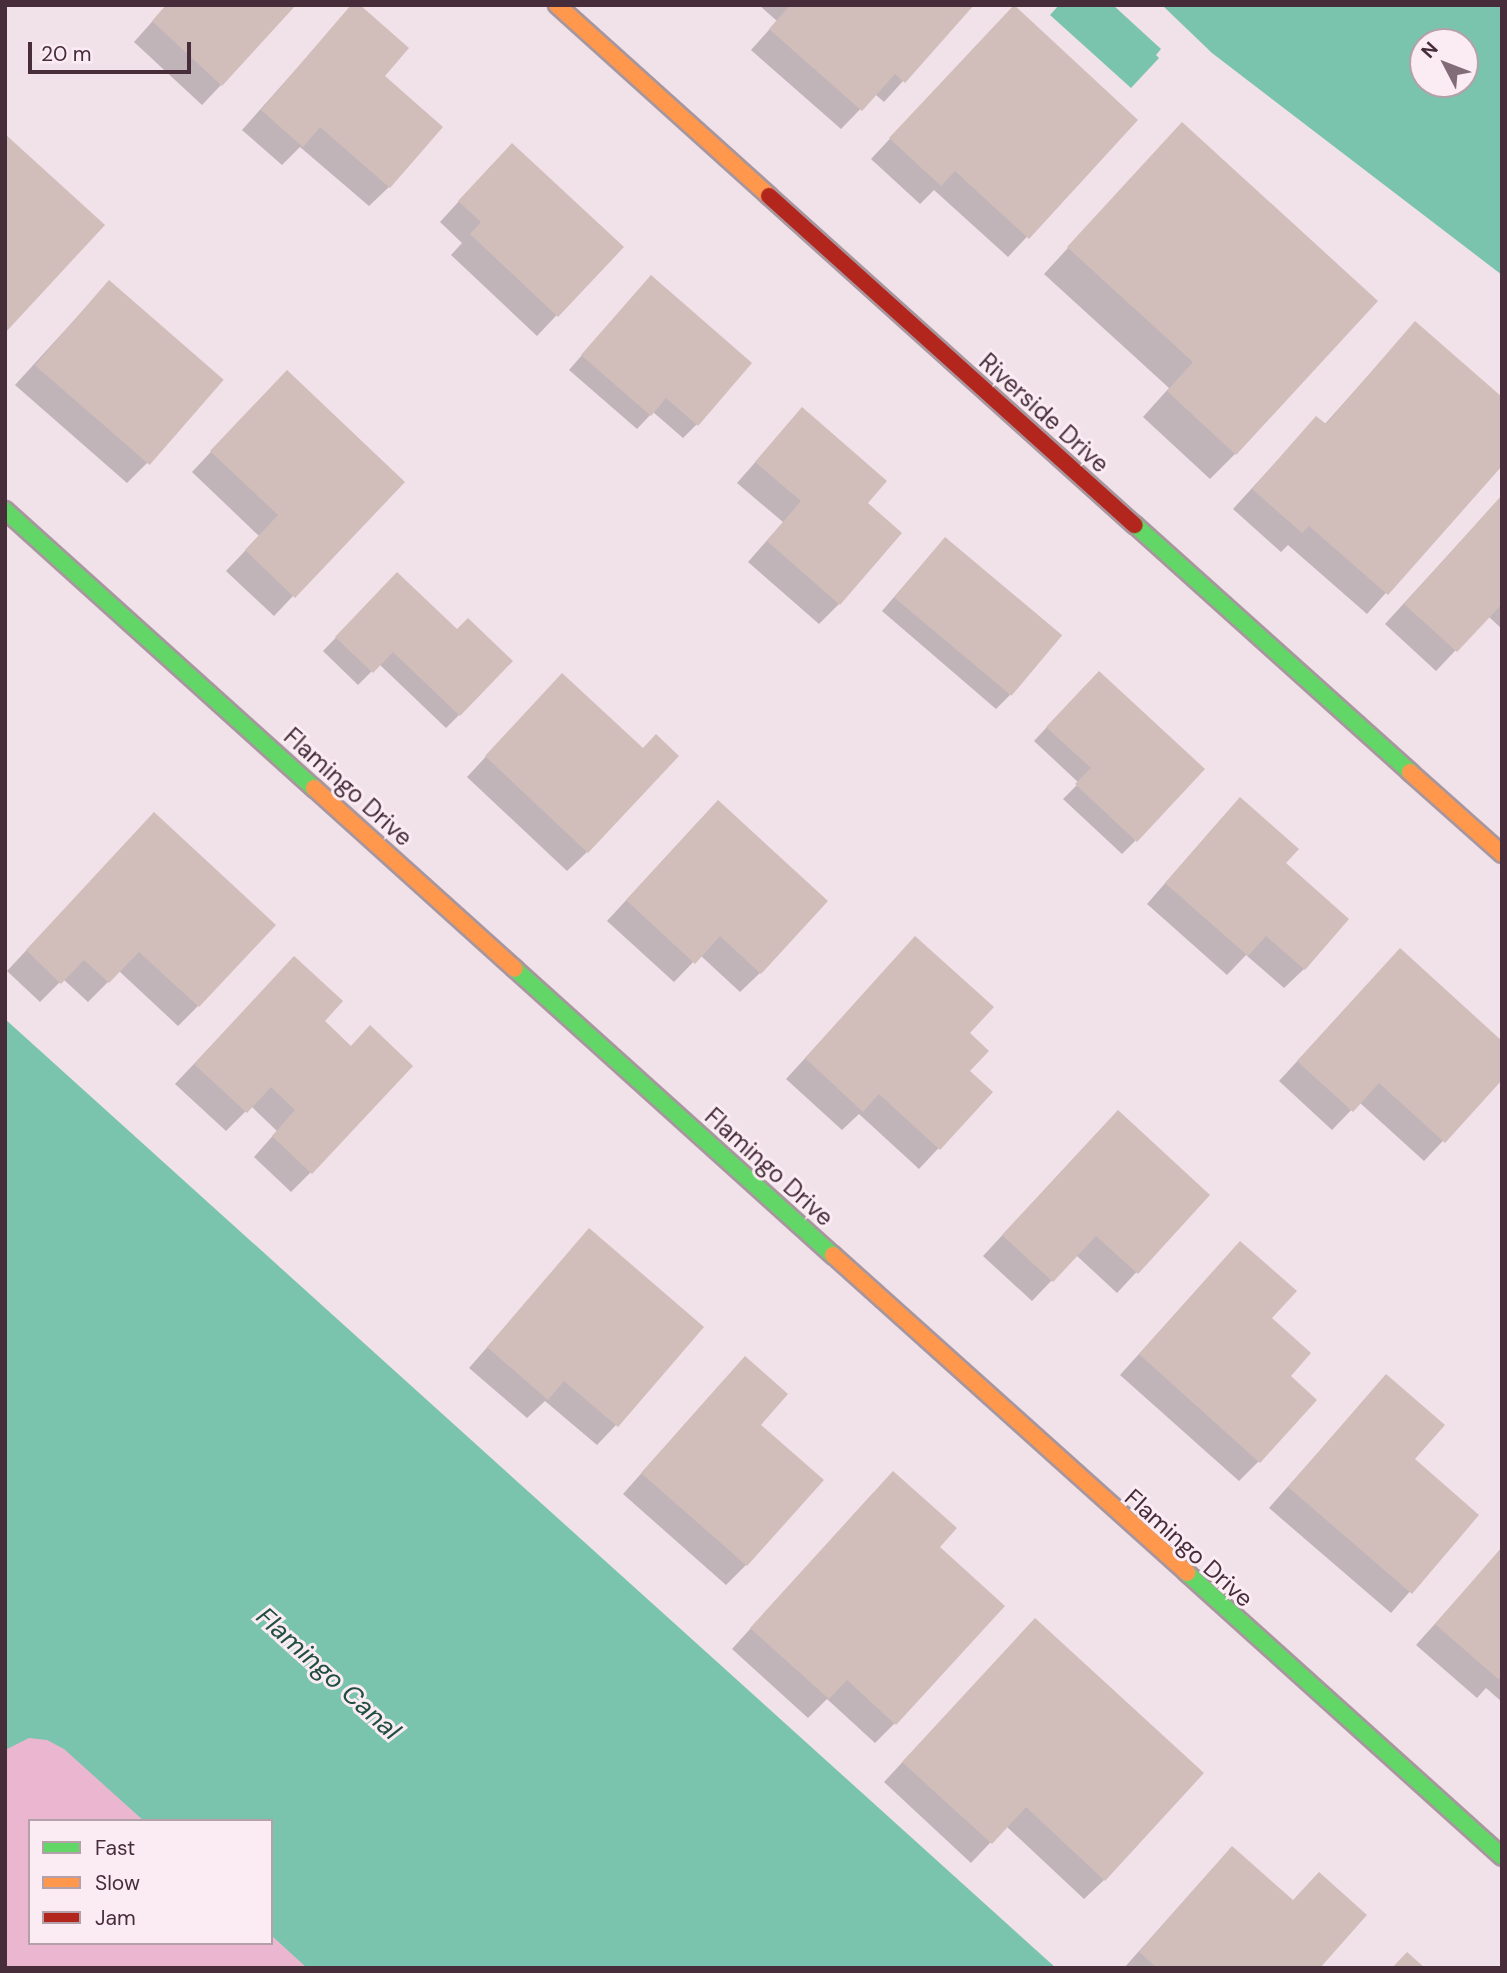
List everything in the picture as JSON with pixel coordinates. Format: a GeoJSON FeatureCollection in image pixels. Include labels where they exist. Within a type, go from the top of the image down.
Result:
{"type":"FeatureCollection","features":[{"type":"Feature","properties":{"kind":"street","name":"Riverside Drive"},"geometry":{"type":"LineString","coordinates":[[557,5],[1502,854]]}},
{"type":"Feature","properties":{"kind":"street","name":"Flamingo Drive"},"geometry":{"type":"LineString","coordinates":[[5,510],[1502,1857]]}},
{"type":"Feature","properties":{"kind":"shaded area"},"geometry":{"type":"Polygon","coordinates":[[[34,1716],[147,1819],[28,1819],[28,1945],[273,1945],[273,1933],[312,1968],[5,1968],[5,1749],[34,1716]]]}},
{"type":"Feature","properties":{"kind":"water"},"geometry":{"type":"Polygon","coordinates":[[[1059,5],[1113,5],[1161,49],[1156,55],[1159,58],[1131,88],[1050,15],[1059,5]]]}},
{"type":"Feature","properties":{"kind":"water"},"geometry":{"type":"Polygon","coordinates":[[[1162,5],[1502,5],[1502,275],[1212,53],[1162,5]]]}},
{"type":"Feature","properties":{"kind":"water","name":"Flamingo Canal"},"geometry":{"type":"Polygon","coordinates":[[[5,1019],[1056,1968],[307,1968],[273,1937],[273,1819],[142,1819],[64,1749],[47,1740],[29,1738],[5,1750],[5,1019]]]}},
{"type":"Feature","properties":{"kind":"building"},"geometry":{"type":"Polygon","coordinates":[[[166,5],[296,5],[222,86],[152,21],[166,5]]]}},
{"type":"Feature","properties":{"kind":"building"},"geometry":{"type":"Polygon","coordinates":[[[351,5],[360,5],[409,48],[385,76],[443,127],[390,188],[320,127],[303,147],[261,110],[351,5]]]}},
{"type":"Feature","properties":{"kind":"building"},"geometry":{"type":"Polygon","coordinates":[[[790,5],[974,5],[905,83],[895,74],[862,111],[769,29],[790,5]]]}},
{"type":"Feature","properties":{"kind":"building"},"geometry":{"type":"Polygon","coordinates":[[[1014,5],[1138,120],[1029,239],[955,171],[941,186],[889,138],[1014,5]]]}},
{"type":"Feature","properties":{"kind":"building"},"geometry":{"type":"Polygon","coordinates":[[[1182,122],[1378,301],[1236,455],[1167,391],[1193,362],[1067,247],[1182,122]]]}},
{"type":"Feature","properties":{"kind":"building"},"geometry":{"type":"Polygon","coordinates":[[[5,134],[105,225],[5,333],[5,134]]]}},
{"type":"Feature","properties":{"kind":"building"},"geometry":{"type":"Polygon","coordinates":[[[512,143],[624,247],[558,317],[470,234],[481,222],[458,201],[512,143]]]}},
{"type":"Feature","properties":{"kind":"building"},"geometry":{"type":"Polygon","coordinates":[[[651,275],[752,363],[698,426],[666,398],[651,416],[581,355],[651,275]]]}},
{"type":"Feature","properties":{"kind":"building"},"geometry":{"type":"Polygon","coordinates":[[[109,280],[224,380],[150,465],[35,365],[109,280]]]}},
{"type":"Feature","properties":{"kind":"building"},"geometry":{"type":"Polygon","coordinates":[[[1415,321],[1502,397],[1502,466],[1388,595],[1309,526],[1302,533],[1252,489],[1316,416],[1326,424],[1415,321]]]}},
{"type":"Feature","properties":{"kind":"building"},"geometry":{"type":"Polygon","coordinates":[[[287,370],[405,482],[295,598],[245,550],[278,515],[210,451],[287,370]]]}},
{"type":"Feature","properties":{"kind":"building"},"geometry":{"type":"Polygon","coordinates":[[[802,407],[887,481],[868,503],[902,533],[840,605],[767,541],[801,501],[755,462],[802,407]]]}},
{"type":"Feature","properties":{"kind":"building"},"geometry":{"type":"Polygon","coordinates":[[[1502,495],[1502,604],[1457,652],[1404,604],[1502,495]]]}},
{"type":"Feature","properties":{"kind":"building"},"geometry":{"type":"Polygon","coordinates":[[[945,537],[1062,635],[1011,696],[894,598],[945,537]]]}},
{"type":"Feature","properties":{"kind":"building"},"geometry":{"type":"Polygon","coordinates":[[[397,572],[457,629],[468,618],[513,661],[460,716],[393,652],[373,673],[335,637],[397,572]]]}},
{"type":"Feature","properties":{"kind":"building"},"geometry":{"type":"Polygon","coordinates":[[[1099,671],[1205,769],[1137,842],[1075,784],[1091,768],[1046,727],[1099,671]]]}},
{"type":"Feature","properties":{"kind":"building"},"geometry":{"type":"Polygon","coordinates":[[[562,673],[643,748],[656,734],[679,756],[588,853],[485,756],[562,673]]]}},
{"type":"Feature","properties":{"kind":"building"},"geometry":{"type":"Polygon","coordinates":[[[1240,797],[1299,849],[1286,863],[1349,919],[1305,970],[1266,936],[1248,956],[1165,883],[1240,797]]]}},
{"type":"Feature","properties":{"kind":"building"},"geometry":{"type":"Polygon","coordinates":[[[718,800],[828,901],[761,974],[720,936],[695,964],[626,900],[718,800]]]}},
{"type":"Feature","properties":{"kind":"building"},"geometry":{"type":"Polygon","coordinates":[[[154,812],[276,925],[199,1007],[139,952],[109,983],[84,960],[61,984],[26,950],[154,812]]]}},
{"type":"Feature","properties":{"kind":"building"},"geometry":{"type":"Polygon","coordinates":[[[915,936],[994,1007],[970,1033],[989,1051],[970,1071],[993,1092],[940,1150],[879,1094],[863,1112],[805,1058],[915,936]]]}},
{"type":"Feature","properties":{"kind":"building"},"geometry":{"type":"Polygon","coordinates":[[[1400,948],[1502,1041],[1502,1080],[1445,1143],[1379,1083],[1353,1112],[1297,1061],[1400,948]]]}},
{"type":"Feature","properties":{"kind":"building"},"geometry":{"type":"Polygon","coordinates":[[[294,956],[343,1001],[325,1021],[351,1046],[370,1025],[413,1066],[312,1174],[272,1136],[295,1110],[271,1087],[247,1113],[194,1064],[294,956]]]}},
{"type":"Feature","properties":{"kind":"building"},"geometry":{"type":"Polygon","coordinates":[[[1118,1110],[1210,1195],[1138,1274],[1096,1236],[1053,1282],[1002,1235],[1118,1110]]]}},
{"type":"Feature","properties":{"kind":"building"},"geometry":{"type":"Polygon","coordinates":[[[589,1228],[704,1327],[618,1427],[564,1381],[548,1400],[487,1347],[589,1228]]]}},
{"type":"Feature","properties":{"kind":"building"},"geometry":{"type":"Polygon","coordinates":[[[1240,1241],[1297,1291],[1272,1318],[1311,1353],[1291,1376],[1317,1400],[1260,1463],[1139,1354],[1240,1241]]]}},
{"type":"Feature","properties":{"kind":"building"},"geometry":{"type":"Polygon","coordinates":[[[745,1356],[788,1394],[761,1425],[824,1480],[747,1566],[641,1473],[745,1356]]]}},
{"type":"Feature","properties":{"kind":"building"},"geometry":{"type":"Polygon","coordinates":[[[1386,1374],[1445,1425],[1415,1459],[1479,1515],[1412,1594],[1288,1487],[1386,1374]]]}},
{"type":"Feature","properties":{"kind":"building"},"geometry":{"type":"Polygon","coordinates":[[[893,1471],[957,1528],[940,1547],[1005,1606],[896,1725],[847,1680],[829,1699],[750,1628],[893,1471]]]}},
{"type":"Feature","properties":{"kind":"building"},"geometry":{"type":"Polygon","coordinates":[[[1502,1547],[1502,1675],[1498,1679],[1435,1624],[1502,1547]]]}},
{"type":"Feature","properties":{"kind":"building"},"geometry":{"type":"Polygon","coordinates":[[[1035,1618],[1204,1773],[1105,1881],[1026,1807],[992,1844],[902,1762],[1035,1618]]]}},
{"type":"Feature","properties":{"kind":"building"},"geometry":{"type":"Polygon","coordinates":[[[1232,1846],[1293,1900],[1319,1872],[1367,1915],[1320,1968],[1157,1968],[1139,1952],[1232,1846]]]}},
{"type":"Feature","properties":{"kind":"building"},"geometry":{"type":"Polygon","coordinates":[[[1407,1952],[1425,1968],[1392,1968],[1407,1952]]]}},
{"type":"Feature","properties":{"kind":"traffic: fast"},"geometry":{"type":"LineString","coordinates":[[5,510],[314,788]]}},
{"type":"Feature","properties":{"kind":"traffic: fast"},"geometry":{"type":"LineString","coordinates":[[1135,525],[1410,772]]}},
{"type":"Feature","properties":{"kind":"traffic: fast"},"geometry":{"type":"LineString","coordinates":[[515,969],[833,1255]]}},
{"type":"Feature","properties":{"kind":"traffic: fast"},"geometry":{"type":"LineString","coordinates":[[1187,1573],[1502,1857]]}},
{"type":"Feature","properties":{"kind":"traffic: slow"},"geometry":{"type":"LineString","coordinates":[[557,5],[769,196]]}},
{"type":"Feature","properties":{"kind":"traffic: slow"},"geometry":{"type":"LineString","coordinates":[[1410,772],[1502,854]]}},
{"type":"Feature","properties":{"kind":"traffic: slow"},"geometry":{"type":"LineString","coordinates":[[314,788],[515,969]]}},
{"type":"Feature","properties":{"kind":"traffic: slow"},"geometry":{"type":"LineString","coordinates":[[833,1255],[1187,1573]]}},
{"type":"Feature","properties":{"kind":"traffic: jam"},"geometry":{"type":"LineString","coordinates":[[769,196],[1135,525]]}}]}
